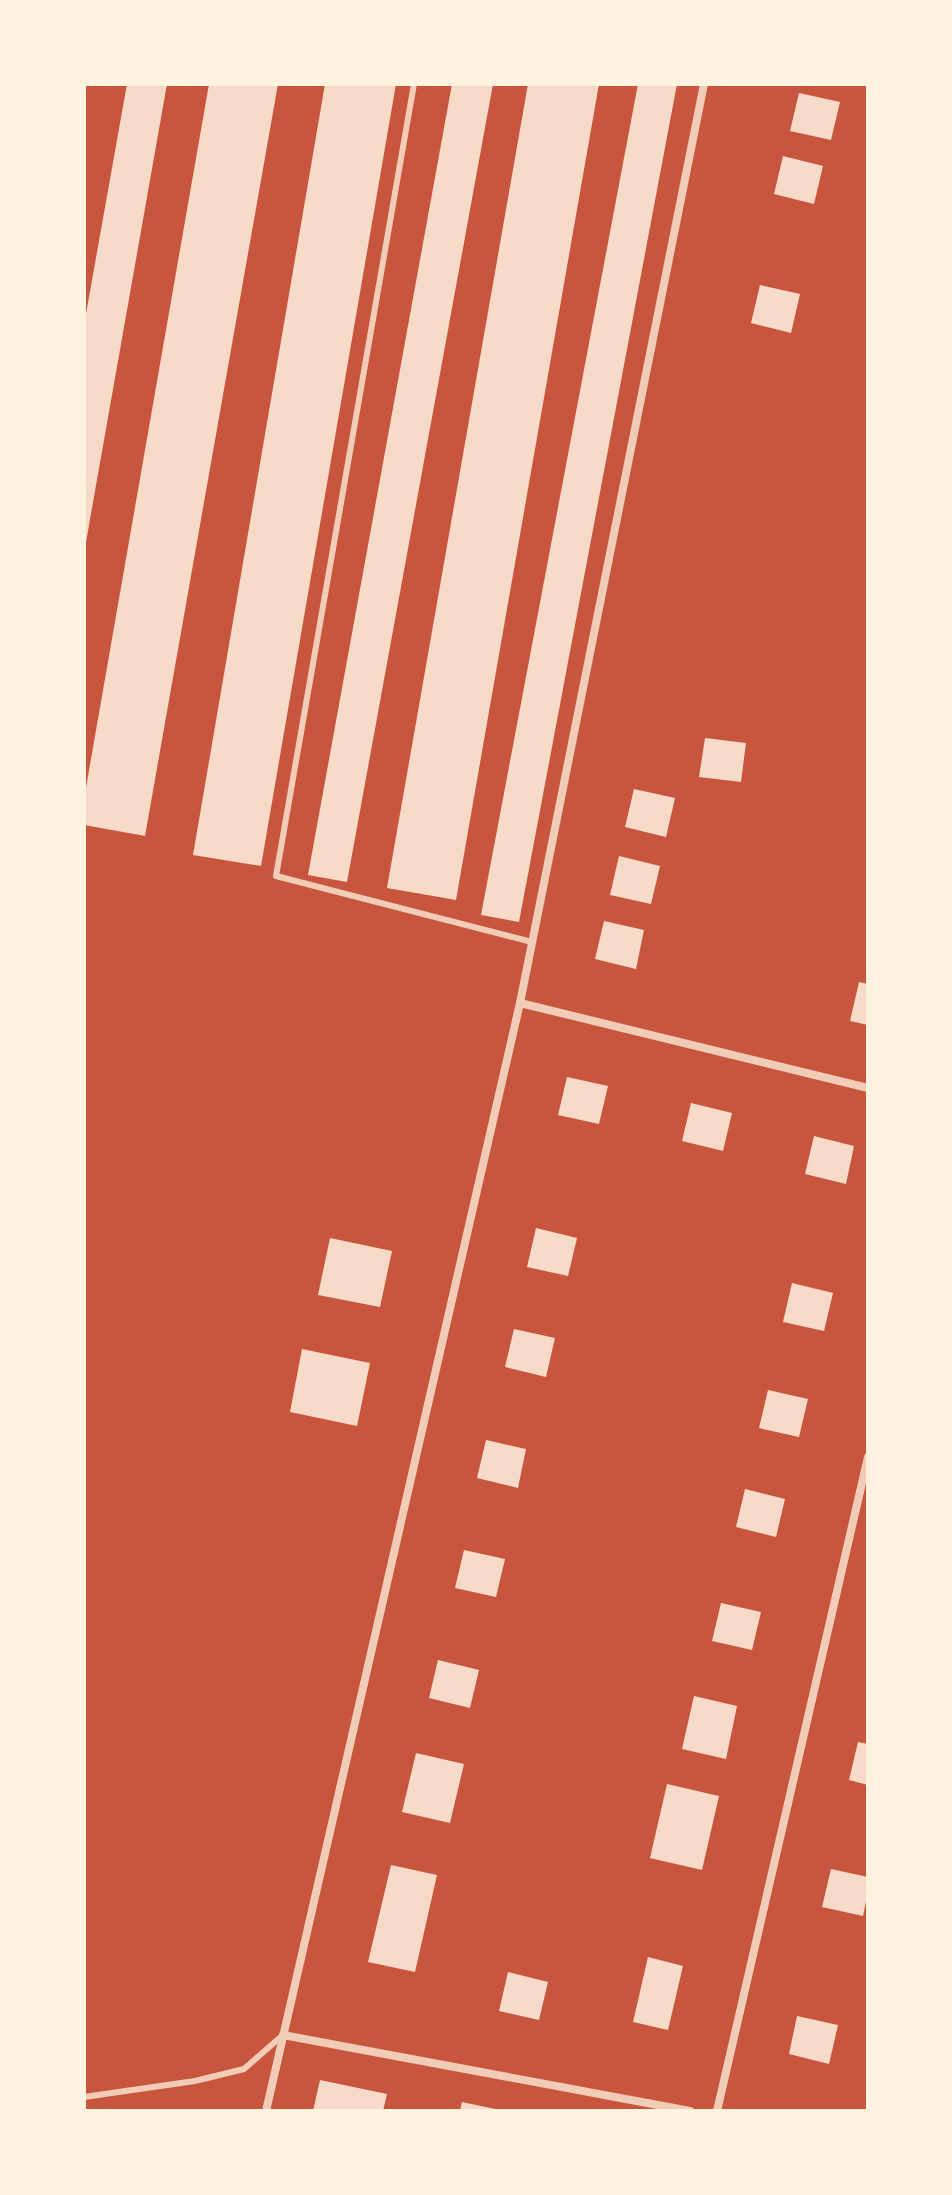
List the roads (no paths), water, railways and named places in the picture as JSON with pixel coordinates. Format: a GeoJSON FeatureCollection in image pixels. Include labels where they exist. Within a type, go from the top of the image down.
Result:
{"type":"FeatureCollection","features":[{"type":"Feature","properties":{"kind":"street"},"geometry":{"type":"LineString","coordinates":[[266,2111],[520,1003],[704,84]]}},
{"type":"Feature","properties":{"kind":"street"},"geometry":{"type":"LineString","coordinates":[[520,1003],[868,1088]]}},
{"type":"Feature","properties":{"kind":"street"},"geometry":{"type":"LineString","coordinates":[[717,2111],[868,1457]]}},
{"type":"Feature","properties":{"kind":"street"},"geometry":{"type":"LineString","coordinates":[[283,2035],[690,2111]]}},
{"type":"Feature","properties":{"kind":"lane"},"geometry":{"type":"LineString","coordinates":[[414,84],[276,876],[532,942]]}},
{"type":"Feature","properties":{"kind":"lane"},"geometry":{"type":"LineString","coordinates":[[84,2097],[195,2081],[244,2069],[283,2035]]}}]}
